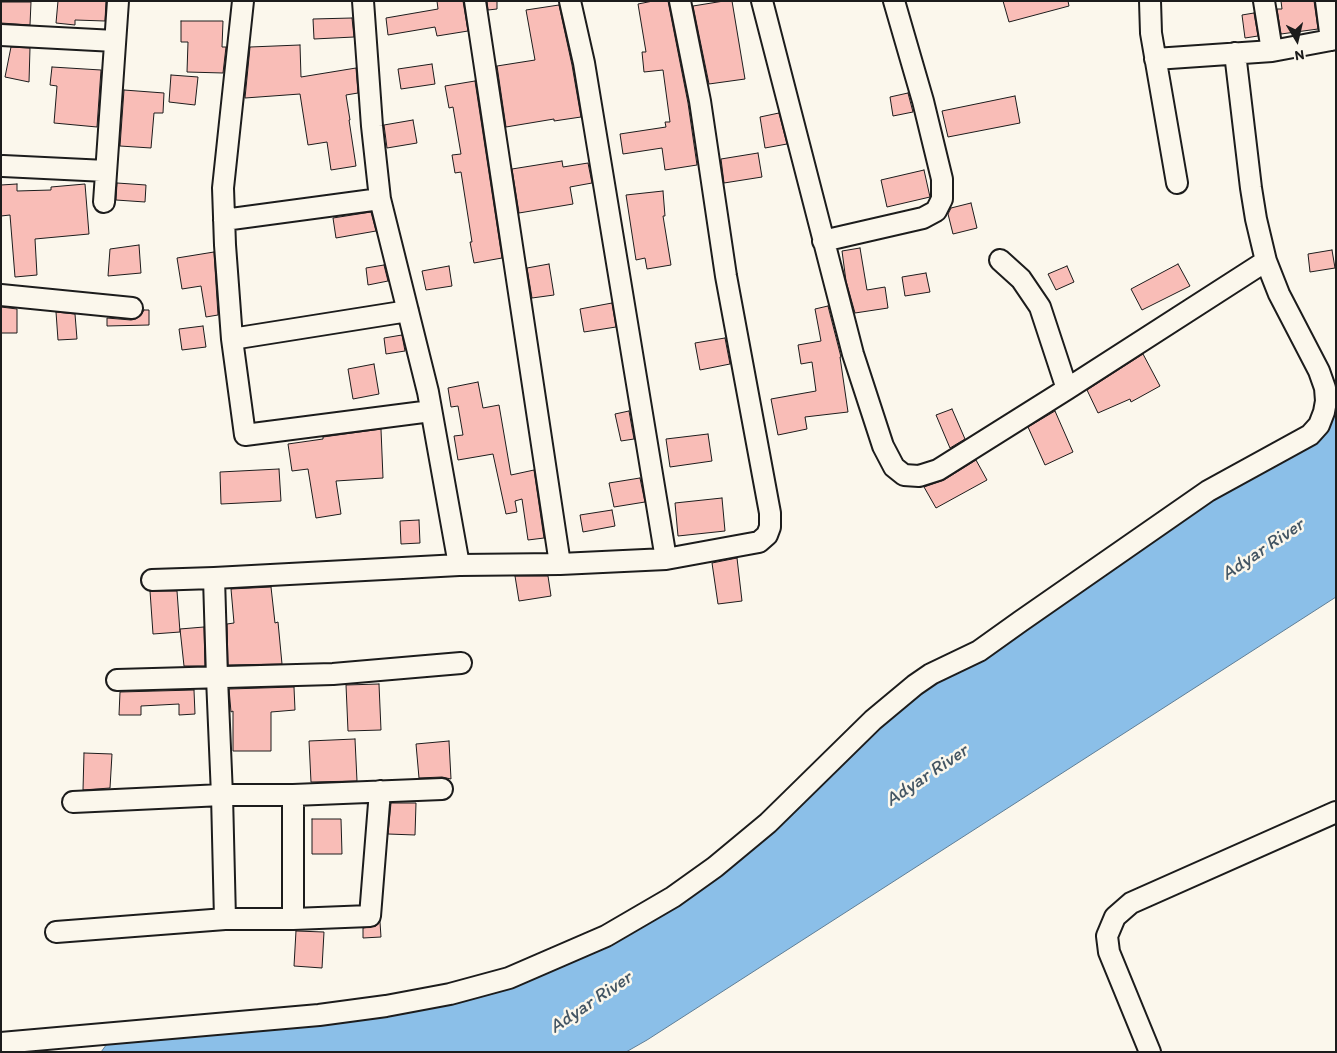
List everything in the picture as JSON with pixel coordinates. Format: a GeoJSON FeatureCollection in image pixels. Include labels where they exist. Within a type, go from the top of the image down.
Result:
{"type":"FeatureCollection","features":[{"type":"Feature","properties":{"kind":"street"},"geometry":{"type":"LineString","coordinates":[[104,202],[118,1]]}},
{"type":"Feature","properties":{"kind":"street"},"geometry":{"type":"LineString","coordinates":[[243,1],[223,188],[232,339],[245,435],[431,411]]}},
{"type":"Feature","properties":{"kind":"street"},"geometry":{"type":"LineString","coordinates":[[363,1],[372,126],[380,199],[428,392],[459,565]]}},
{"type":"Feature","properties":{"kind":"street"},"geometry":{"type":"LineString","coordinates":[[475,1],[560,564]]}},
{"type":"Feature","properties":{"kind":"street"},"geometry":{"type":"LineString","coordinates":[[570,1],[584,62],[666,559]]}},
{"type":"Feature","properties":{"kind":"street"},"geometry":{"type":"LineString","coordinates":[[152,580],[459,565],[560,564],[666,559],[759,542],[767,535],[770,527],[770,514],[726,276],[700,102],[680,1]]}},
{"type":"Feature","properties":{"kind":"street"},"geometry":{"type":"LineString","coordinates":[[762,1],[853,354],[883,446],[894,467],[904,475],[919,476],[938,470],[1266,262]]}},
{"type":"Feature","properties":{"kind":"street"},"geometry":{"type":"LineString","coordinates":[[823,242],[923,218],[936,211],[942,199],[942,179],[923,102],[894,1]]}},
{"type":"Feature","properties":{"kind":"street"},"geometry":{"type":"LineString","coordinates":[[1150,1],[1150,33],[1177,183]]}},
{"type":"Feature","properties":{"kind":"street"},"geometry":{"type":"LineString","coordinates":[[1264,1],[1272,51]]}},
{"type":"Feature","properties":{"kind":"street"},"geometry":{"type":"LineString","coordinates":[[1155,59],[1272,51],[1334,39],[1326,1]]}},
{"type":"Feature","properties":{"kind":"street"},"geometry":{"type":"LineString","coordinates":[[1,35],[115,41]]}},
{"type":"Feature","properties":{"kind":"street"},"geometry":{"type":"LineString","coordinates":[[1,1043],[319,1016],[386,1006],[450,994],[509,978],[606,936],[673,897],[714,867],[768,823],[874,720],[915,685],[931,674],[979,651],[1208,491],[1310,435],[1319,425],[1324,412],[1326,401],[1325,388],[1320,371],[1279,294],[1266,262],[1251,188],[1235,53]]}},
{"type":"Feature","properties":{"kind":"street"},"geometry":{"type":"LineString","coordinates":[[3,166],[106,172]]}},
{"type":"Feature","properties":{"kind":"street"},"geometry":{"type":"LineString","coordinates":[[224,220],[380,199]]}},
{"type":"Feature","properties":{"kind":"street"},"geometry":{"type":"LineString","coordinates":[[1000,260],[1021,279],[1040,306],[1067,389]]}},
{"type":"Feature","properties":{"kind":"street"},"geometry":{"type":"LineString","coordinates":[[1,295],[132,308]]}},
{"type":"Feature","properties":{"kind":"street"},"geometry":{"type":"LineString","coordinates":[[232,339],[408,310]]}},
{"type":"Feature","properties":{"kind":"street"},"geometry":{"type":"LineString","coordinates":[[214,578],[225,919]]}},
{"type":"Feature","properties":{"kind":"street"},"geometry":{"type":"LineString","coordinates":[[117,680],[333,674],[460,663]]}},
{"type":"Feature","properties":{"kind":"street"},"geometry":{"type":"LineString","coordinates":[[73,802],[222,795],[293,795],[442,789]]}},
{"type":"Feature","properties":{"kind":"street"},"geometry":{"type":"LineString","coordinates":[[56,932],[225,919],[370,916],[380,791]]}},
{"type":"Feature","properties":{"kind":"street"},"geometry":{"type":"LineString","coordinates":[[293,795],[293,919]]}},
{"type":"Feature","properties":{"kind":"street"},"geometry":{"type":"LineString","coordinates":[[1150,1052],[1109,952],[1107,936],[1115,917],[1131,903],[1336,812]]}},
{"type":"Feature","properties":{"kind":"water","name":"Adyar River"},"geometry":{"type":"Polygon","coordinates":[[[1336,409],[1336,597],[626,1052],[101,1052],[118,1029],[281,1019],[513,979],[694,883],[965,649],[1336,409]]]}},
{"type":"Feature","properties":{"kind":"building"},"geometry":{"type":"Polygon","coordinates":[[[58,1],[106,1],[105,21],[75,20],[75,25],[56,23],[58,1]]]}},
{"type":"Feature","properties":{"kind":"building"},"geometry":{"type":"Polygon","coordinates":[[[437,1],[463,1],[468,31],[437,36],[435,27],[388,35],[386,18],[438,9],[437,1]]]}},
{"type":"Feature","properties":{"kind":"building"},"geometry":{"type":"Polygon","coordinates":[[[487,1],[497,1],[497,9],[488,10],[487,1]]]}},
{"type":"Feature","properties":{"kind":"building"},"geometry":{"type":"Polygon","coordinates":[[[668,1],[688,103],[697,165],[665,170],[662,148],[623,154],[620,134],[666,127],[665,122],[670,122],[663,70],[644,72],[642,52],[646,52],[638,4],[668,1]]]}},
{"type":"Feature","properties":{"kind":"building"},"geometry":{"type":"Polygon","coordinates":[[[732,1],[745,79],[709,84],[693,6],[732,1]]]}},
{"type":"Feature","properties":{"kind":"building"},"geometry":{"type":"Polygon","coordinates":[[[1003,1],[1068,1],[1069,6],[1009,22],[1003,1]]]}},
{"type":"Feature","properties":{"kind":"building"},"geometry":{"type":"Polygon","coordinates":[[[1281,1],[1314,1],[1318,29],[1281,34],[1277,9],[1282,9],[1281,1]]]}},
{"type":"Feature","properties":{"kind":"building"},"geometry":{"type":"Polygon","coordinates":[[[1,2],[31,2],[30,25],[1,23],[1,2]]]}},
{"type":"Feature","properties":{"kind":"building"},"geometry":{"type":"Polygon","coordinates":[[[559,5],[581,117],[554,121],[554,119],[506,127],[497,66],[535,60],[526,10],[559,5]]]}},
{"type":"Feature","properties":{"kind":"building"},"geometry":{"type":"Polygon","coordinates":[[[1254,13],[1258,36],[1245,38],[1242,15],[1254,13]]]}},
{"type":"Feature","properties":{"kind":"building"},"geometry":{"type":"Polygon","coordinates":[[[352,18],[354,37],[314,39],[313,19],[352,18]]]}},
{"type":"Feature","properties":{"kind":"building"},"geometry":{"type":"Polygon","coordinates":[[[181,21],[223,21],[222,47],[226,47],[223,73],[187,72],[188,42],[181,42],[181,21]]]}},
{"type":"Feature","properties":{"kind":"building"},"geometry":{"type":"Polygon","coordinates":[[[300,45],[301,77],[356,68],[358,93],[346,95],[356,166],[331,170],[327,142],[308,145],[300,94],[245,98],[250,47],[300,45]]]}},
{"type":"Feature","properties":{"kind":"building"},"geometry":{"type":"Polygon","coordinates":[[[11,47],[30,48],[29,82],[5,77],[11,47]]]}},
{"type":"Feature","properties":{"kind":"building"},"geometry":{"type":"Polygon","coordinates":[[[432,64],[435,84],[401,89],[398,69],[432,64]]]}},
{"type":"Feature","properties":{"kind":"building"},"geometry":{"type":"Polygon","coordinates":[[[52,67],[101,70],[97,127],[54,123],[57,86],[50,85],[52,67]]]}},
{"type":"Feature","properties":{"kind":"building"},"geometry":{"type":"Polygon","coordinates":[[[171,75],[198,77],[195,105],[169,102],[171,75]]]}},
{"type":"Feature","properties":{"kind":"building"},"geometry":{"type":"Polygon","coordinates":[[[475,81],[502,258],[474,263],[461,172],[455,173],[452,155],[461,154],[453,107],[449,108],[445,86],[475,81]]]}},
{"type":"Feature","properties":{"kind":"building"},"geometry":{"type":"Polygon","coordinates":[[[124,90],[164,93],[163,113],[154,113],[151,148],[120,146],[124,90]]]}},
{"type":"Feature","properties":{"kind":"building"},"geometry":{"type":"Polygon","coordinates":[[[908,93],[913,112],[893,116],[890,97],[908,93]]]}},
{"type":"Feature","properties":{"kind":"building"},"geometry":{"type":"Polygon","coordinates":[[[1015,96],[1020,123],[948,137],[942,111],[1015,96]]]}},
{"type":"Feature","properties":{"kind":"building"},"geometry":{"type":"Polygon","coordinates":[[[779,113],[787,144],[765,148],[760,117],[779,113]]]}},
{"type":"Feature","properties":{"kind":"building"},"geometry":{"type":"Polygon","coordinates":[[[413,120],[417,143],[387,148],[384,125],[413,120]]]}},
{"type":"Feature","properties":{"kind":"building"},"geometry":{"type":"Polygon","coordinates":[[[758,153],[762,177],[724,183],[721,159],[758,153]]]}},
{"type":"Feature","properties":{"kind":"building"},"geometry":{"type":"Polygon","coordinates":[[[562,161],[563,167],[588,163],[592,183],[570,187],[573,204],[519,213],[512,169],[562,161]]]}},
{"type":"Feature","properties":{"kind":"building"},"geometry":{"type":"Polygon","coordinates":[[[924,170],[930,197],[887,207],[881,180],[924,170]]]}},
{"type":"Feature","properties":{"kind":"building"},"geometry":{"type":"Polygon","coordinates":[[[117,183],[146,185],[145,202],[116,200],[117,183]]]}},
{"type":"Feature","properties":{"kind":"building"},"geometry":{"type":"Polygon","coordinates":[[[17,184],[17,191],[51,190],[51,187],[85,184],[89,234],[35,239],[37,275],[15,277],[10,215],[1,216],[1,185],[17,184]]]}},
{"type":"Feature","properties":{"kind":"building"},"geometry":{"type":"Polygon","coordinates":[[[663,191],[665,216],[663,216],[671,265],[647,269],[645,258],[636,260],[626,195],[663,191]]]}},
{"type":"Feature","properties":{"kind":"building"},"geometry":{"type":"Polygon","coordinates":[[[971,203],[977,228],[953,234],[948,214],[951,208],[971,203]]]}},
{"type":"Feature","properties":{"kind":"building"},"geometry":{"type":"Polygon","coordinates":[[[371,212],[376,231],[336,238],[333,218],[371,212]]]}},
{"type":"Feature","properties":{"kind":"building"},"geometry":{"type":"Polygon","coordinates":[[[139,245],[141,273],[108,276],[110,249],[139,245]]]}},
{"type":"Feature","properties":{"kind":"building"},"geometry":{"type":"Polygon","coordinates":[[[860,248],[867,290],[885,287],[888,308],[855,313],[846,281],[842,251],[860,248]]]}},
{"type":"Feature","properties":{"kind":"building"},"geometry":{"type":"Polygon","coordinates":[[[1332,250],[1335,268],[1310,272],[1308,254],[1332,250]]]}},
{"type":"Feature","properties":{"kind":"building"},"geometry":{"type":"Polygon","coordinates":[[[214,252],[218,315],[206,317],[201,286],[182,289],[177,258],[214,252]]]}},
{"type":"Feature","properties":{"kind":"building"},"geometry":{"type":"Polygon","coordinates":[[[549,264],[554,295],[532,298],[527,268],[549,264]]]}},
{"type":"Feature","properties":{"kind":"building"},"geometry":{"type":"Polygon","coordinates":[[[1178,264],[1190,286],[1142,310],[1131,289],[1178,264]]]}},
{"type":"Feature","properties":{"kind":"building"},"geometry":{"type":"Polygon","coordinates":[[[384,265],[388,281],[368,285],[366,268],[384,265]]]}},
{"type":"Feature","properties":{"kind":"building"},"geometry":{"type":"Polygon","coordinates":[[[449,266],[452,286],[426,290],[422,271],[449,266]]]}},
{"type":"Feature","properties":{"kind":"building"},"geometry":{"type":"Polygon","coordinates":[[[1067,266],[1074,282],[1056,290],[1048,274],[1067,266]]]}},
{"type":"Feature","properties":{"kind":"building"},"geometry":{"type":"Polygon","coordinates":[[[926,273],[930,292],[905,296],[902,277],[926,273]]]}},
{"type":"Feature","properties":{"kind":"building"},"geometry":{"type":"Polygon","coordinates":[[[612,303],[616,327],[584,332],[580,309],[612,303]]]}},
{"type":"Feature","properties":{"kind":"building"},"geometry":{"type":"Polygon","coordinates":[[[828,306],[841,357],[848,412],[805,417],[807,429],[778,435],[771,399],[816,391],[812,362],[801,364],[798,345],[821,341],[815,309],[828,306]]]}},
{"type":"Feature","properties":{"kind":"building"},"geometry":{"type":"Polygon","coordinates":[[[1,307],[17,309],[17,333],[1,333],[1,307]]]}},
{"type":"Feature","properties":{"kind":"building"},"geometry":{"type":"Polygon","coordinates":[[[144,310],[149,310],[149,325],[107,326],[107,318],[136,319],[144,310]]]}},
{"type":"Feature","properties":{"kind":"building"},"geometry":{"type":"Polygon","coordinates":[[[56,312],[75,314],[77,339],[58,340],[56,312]]]}},
{"type":"Feature","properties":{"kind":"building"},"geometry":{"type":"Polygon","coordinates":[[[203,326],[206,347],[182,350],[179,329],[203,326]]]}},
{"type":"Feature","properties":{"kind":"building"},"geometry":{"type":"Polygon","coordinates":[[[402,335],[405,351],[386,354],[384,338],[402,335]]]}},
{"type":"Feature","properties":{"kind":"building"},"geometry":{"type":"Polygon","coordinates":[[[725,338],[730,364],[700,370],[695,343],[725,338]]]}},
{"type":"Feature","properties":{"kind":"building"},"geometry":{"type":"Polygon","coordinates":[[[1143,354],[1160,386],[1131,402],[1130,399],[1098,413],[1087,390],[1143,354]]]}},
{"type":"Feature","properties":{"kind":"building"},"geometry":{"type":"Polygon","coordinates":[[[374,364],[379,394],[353,399],[348,369],[374,364]]]}},
{"type":"Feature","properties":{"kind":"building"},"geometry":{"type":"Polygon","coordinates":[[[478,382],[483,408],[499,405],[511,475],[534,470],[544,538],[528,540],[522,499],[515,501],[517,512],[506,514],[493,454],[458,460],[454,436],[463,435],[458,406],[451,407],[448,388],[478,382]]]}},
{"type":"Feature","properties":{"kind":"building"},"geometry":{"type":"Polygon","coordinates":[[[952,409],[965,439],[950,448],[936,415],[952,409]]]}},
{"type":"Feature","properties":{"kind":"building"},"geometry":{"type":"Polygon","coordinates":[[[629,411],[634,439],[621,441],[615,414],[629,411]]]}},
{"type":"Feature","properties":{"kind":"building"},"geometry":{"type":"Polygon","coordinates":[[[1055,411],[1073,452],[1045,465],[1028,427],[1055,411]]]}},
{"type":"Feature","properties":{"kind":"building"},"geometry":{"type":"Polygon","coordinates":[[[381,429],[383,478],[336,481],[341,514],[316,518],[308,469],[292,471],[288,444],[381,429]]]}},
{"type":"Feature","properties":{"kind":"building"},"geometry":{"type":"Polygon","coordinates":[[[708,434],[712,461],[670,467],[666,439],[708,434]]]}},
{"type":"Feature","properties":{"kind":"building"},"geometry":{"type":"Polygon","coordinates":[[[976,460],[987,480],[936,508],[924,487],[944,480],[976,460]]]}},
{"type":"Feature","properties":{"kind":"building"},"geometry":{"type":"Polygon","coordinates":[[[279,469],[281,501],[221,504],[220,472],[279,469]]]}},
{"type":"Feature","properties":{"kind":"building"},"geometry":{"type":"Polygon","coordinates":[[[640,478],[645,502],[614,507],[609,483],[640,478]]]}},
{"type":"Feature","properties":{"kind":"building"},"geometry":{"type":"Polygon","coordinates":[[[722,498],[725,531],[678,536],[675,503],[722,498]]]}},
{"type":"Feature","properties":{"kind":"building"},"geometry":{"type":"Polygon","coordinates":[[[612,510],[615,526],[583,532],[580,515],[612,510]]]}},
{"type":"Feature","properties":{"kind":"building"},"geometry":{"type":"Polygon","coordinates":[[[419,520],[420,543],[401,544],[400,521],[419,520]]]}},
{"type":"Feature","properties":{"kind":"building"},"geometry":{"type":"Polygon","coordinates":[[[737,558],[742,601],[718,604],[712,563],[737,558]]]}},
{"type":"Feature","properties":{"kind":"building"},"geometry":{"type":"Polygon","coordinates":[[[515,576],[548,576],[551,596],[519,601],[515,576]]]}},
{"type":"Feature","properties":{"kind":"building"},"geometry":{"type":"Polygon","coordinates":[[[271,587],[275,623],[278,622],[282,664],[228,665],[227,624],[234,623],[231,589],[271,587]]]}},
{"type":"Feature","properties":{"kind":"building"},"geometry":{"type":"Polygon","coordinates":[[[150,591],[177,591],[180,632],[153,634],[150,591]]]}},
{"type":"Feature","properties":{"kind":"building"},"geometry":{"type":"Polygon","coordinates":[[[204,627],[205,666],[184,666],[180,629],[204,627]]]}},
{"type":"Feature","properties":{"kind":"building"},"geometry":{"type":"Polygon","coordinates":[[[379,684],[381,730],[348,731],[346,685],[379,684]]]}},
{"type":"Feature","properties":{"kind":"building"},"geometry":{"type":"Polygon","coordinates":[[[294,687],[295,710],[271,712],[271,751],[233,751],[233,711],[231,712],[229,689],[294,687]]]}},
{"type":"Feature","properties":{"kind":"building"},"geometry":{"type":"Polygon","coordinates":[[[194,690],[195,714],[179,715],[179,704],[141,706],[141,715],[119,715],[120,692],[194,690]]]}},
{"type":"Feature","properties":{"kind":"building"},"geometry":{"type":"Polygon","coordinates":[[[355,739],[357,781],[311,782],[309,741],[355,739]]]}},
{"type":"Feature","properties":{"kind":"building"},"geometry":{"type":"Polygon","coordinates":[[[449,741],[451,779],[442,777],[419,778],[416,744],[449,741]]]}},
{"type":"Feature","properties":{"kind":"building"},"geometry":{"type":"Polygon","coordinates":[[[84,753],[112,754],[110,788],[83,790],[84,753]]]}},
{"type":"Feature","properties":{"kind":"building"},"geometry":{"type":"Polygon","coordinates":[[[391,803],[416,803],[415,835],[388,834],[391,803]]]}},
{"type":"Feature","properties":{"kind":"building"},"geometry":{"type":"Polygon","coordinates":[[[312,819],[341,819],[342,854],[312,854],[312,819]]]}},
{"type":"Feature","properties":{"kind":"building"},"geometry":{"type":"Polygon","coordinates":[[[380,922],[381,937],[363,938],[363,928],[376,926],[380,922]]]}},
{"type":"Feature","properties":{"kind":"building"},"geometry":{"type":"Polygon","coordinates":[[[296,931],[324,932],[322,968],[294,966],[296,931]]]}}]}
